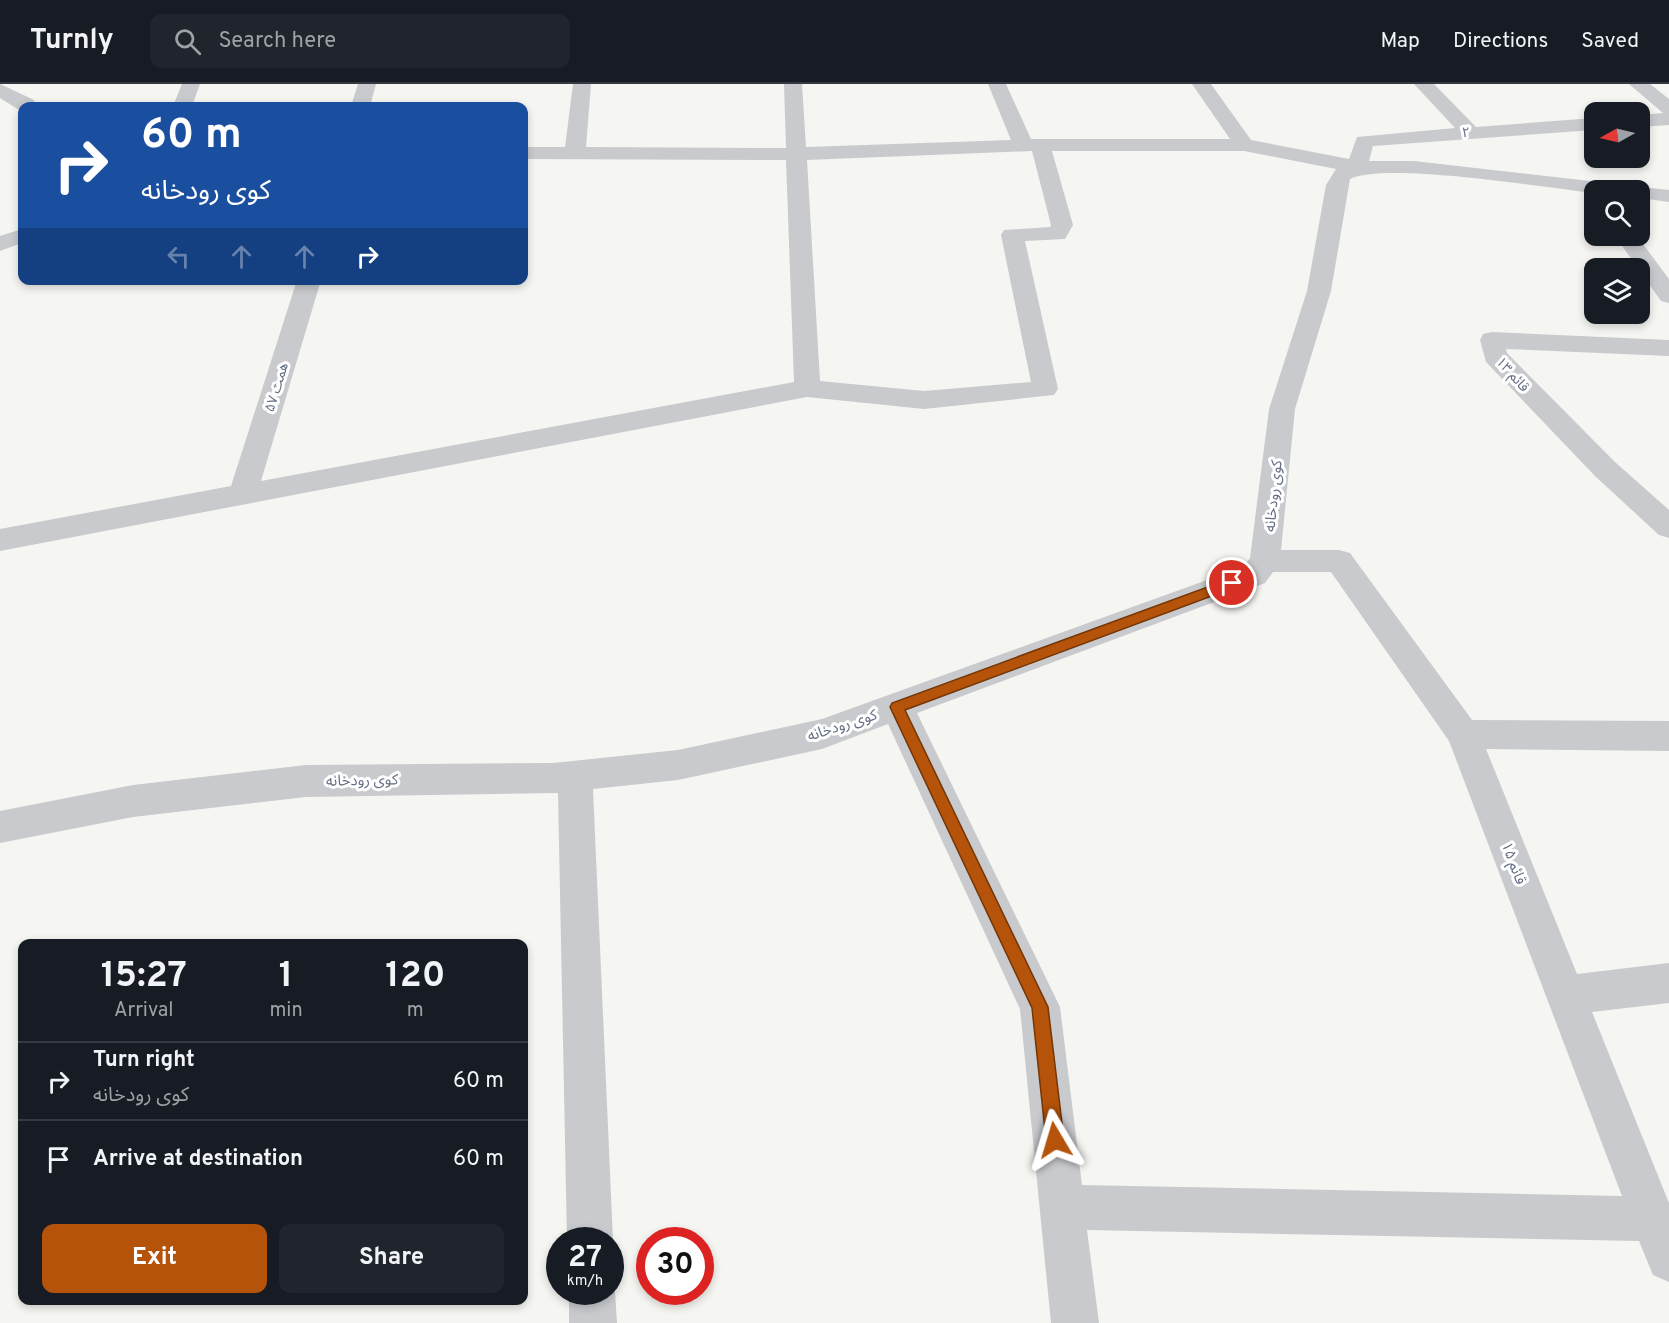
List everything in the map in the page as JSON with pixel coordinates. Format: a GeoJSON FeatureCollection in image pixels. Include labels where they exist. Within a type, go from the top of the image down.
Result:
{"type":"FeatureCollection","features":[{"type":"Feature","properties":{"kind":"street"},"geometry":{"type":"LineString","coordinates":[[184,102],[191,84]]}},
{"type":"Feature","properties":{"kind":"street"},"geometry":{"type":"LineString","coordinates":[[362,102],[368,84]]}},
{"type":"Feature","properties":{"kind":"street"},"geometry":{"type":"LineString","coordinates":[[575,153],[582,84]]}},
{"type":"Feature","properties":{"kind":"street"},"geometry":{"type":"LineString","coordinates":[[793,84],[794,154],[807,388]]}},
{"type":"Feature","properties":{"kind":"street"},"geometry":{"type":"LineString","coordinates":[[0,540],[807,388],[924,400],[1045,389],[1012,236],[1057,234],[1062,225],[1032,145],[997,84]]}},
{"type":"Feature","properties":{"kind":"street"},"geometry":{"type":"LineString","coordinates":[[1201,84],[1244,145]]}},
{"type":"Feature","properties":{"kind":"street"},"geometry":{"type":"LineString","coordinates":[[1423,84],[1470,132]]}},
{"type":"Feature","properties":{"kind":"street"},"geometry":{"type":"LineString","coordinates":[[1638,84],[1669,109]]}},
{"type":"Feature","properties":{"kind":"street"},"geometry":{"type":"LineString","coordinates":[[0,90],[23,102]]}},
{"type":"Feature","properties":{"kind":"street"},"geometry":{"type":"LineString","coordinates":[[1650,120],[1669,119]]}},
{"type":"Feature","properties":{"kind":"street","name":"۲"},"geometry":{"type":"LineString","coordinates":[[1357,167],[1364,141],[1584,125]]}},
{"type":"Feature","properties":{"kind":"street"},"geometry":{"type":"LineString","coordinates":[[528,153],[794,154],[1032,145],[1244,145],[1357,167],[1414,167],[1584,188]]}},
{"type":"Feature","properties":{"kind":"street","name":"کوی رودخانه"},"geometry":{"type":"LineString","coordinates":[[0,826],[133,801],[306,781],[574,776],[678,765],[822,734],[1254,575],[1265,561],[1282,410],[1319,291],[1337,185],[1341,175],[1357,167]]}},
{"type":"Feature","properties":{"kind":"street"},"geometry":{"type":"LineString","coordinates":[[1650,193],[1669,196]]}},
{"type":"Feature","properties":{"kind":"street"},"geometry":{"type":"LineString","coordinates":[[0,244],[18,238]]}},
{"type":"Feature","properties":{"kind":"street"},"geometry":{"type":"LineString","coordinates":[[1633,246],[1669,296]]}},
{"type":"Feature","properties":{"kind":"street","name":"همت ۵۷"},"geometry":{"type":"LineString","coordinates":[[243,494],[307,285]]}},
{"type":"Feature","properties":{"kind":"street","name":"قائم ۱۳"},"geometry":{"type":"LineString","coordinates":[[1669,348],[1492,340],[1495,356],[1605,469],[1669,528]]}},
{"type":"Feature","properties":{"kind":"street","name":"قائم ۱۵"},"geometry":{"type":"LineString","coordinates":[[1265,561],[1339,561],[1463,734],[1669,1259]]}},
{"type":"Feature","properties":{"kind":"street"},"geometry":{"type":"LineString","coordinates":[[897,707],[1040,1007],[1076,1323]]}},
{"type":"Feature","properties":{"kind":"street"},"geometry":{"type":"LineString","coordinates":[[1463,734],[1669,736]]}},
{"type":"Feature","properties":{"kind":"street"},"geometry":{"type":"LineString","coordinates":[[574,776],[590,1227]]}},
{"type":"Feature","properties":{"kind":"street"},"geometry":{"type":"LineString","coordinates":[[1566,995],[1669,983]]}},
{"type":"Feature","properties":{"kind":"street"},"geometry":{"type":"LineString","coordinates":[[1063,1207],[1653,1219]]}},
{"type":"Feature","properties":{"kind":"street"},"geometry":{"type":"LineString","coordinates":[[592,1305],[593,1323]]}},
{"type":"Feature","properties":{"kind":"route"},"geometry":{"type":"LineString","coordinates":[[1055,1140],[1040,1007],[897,707],[1232,583]]}}]}
